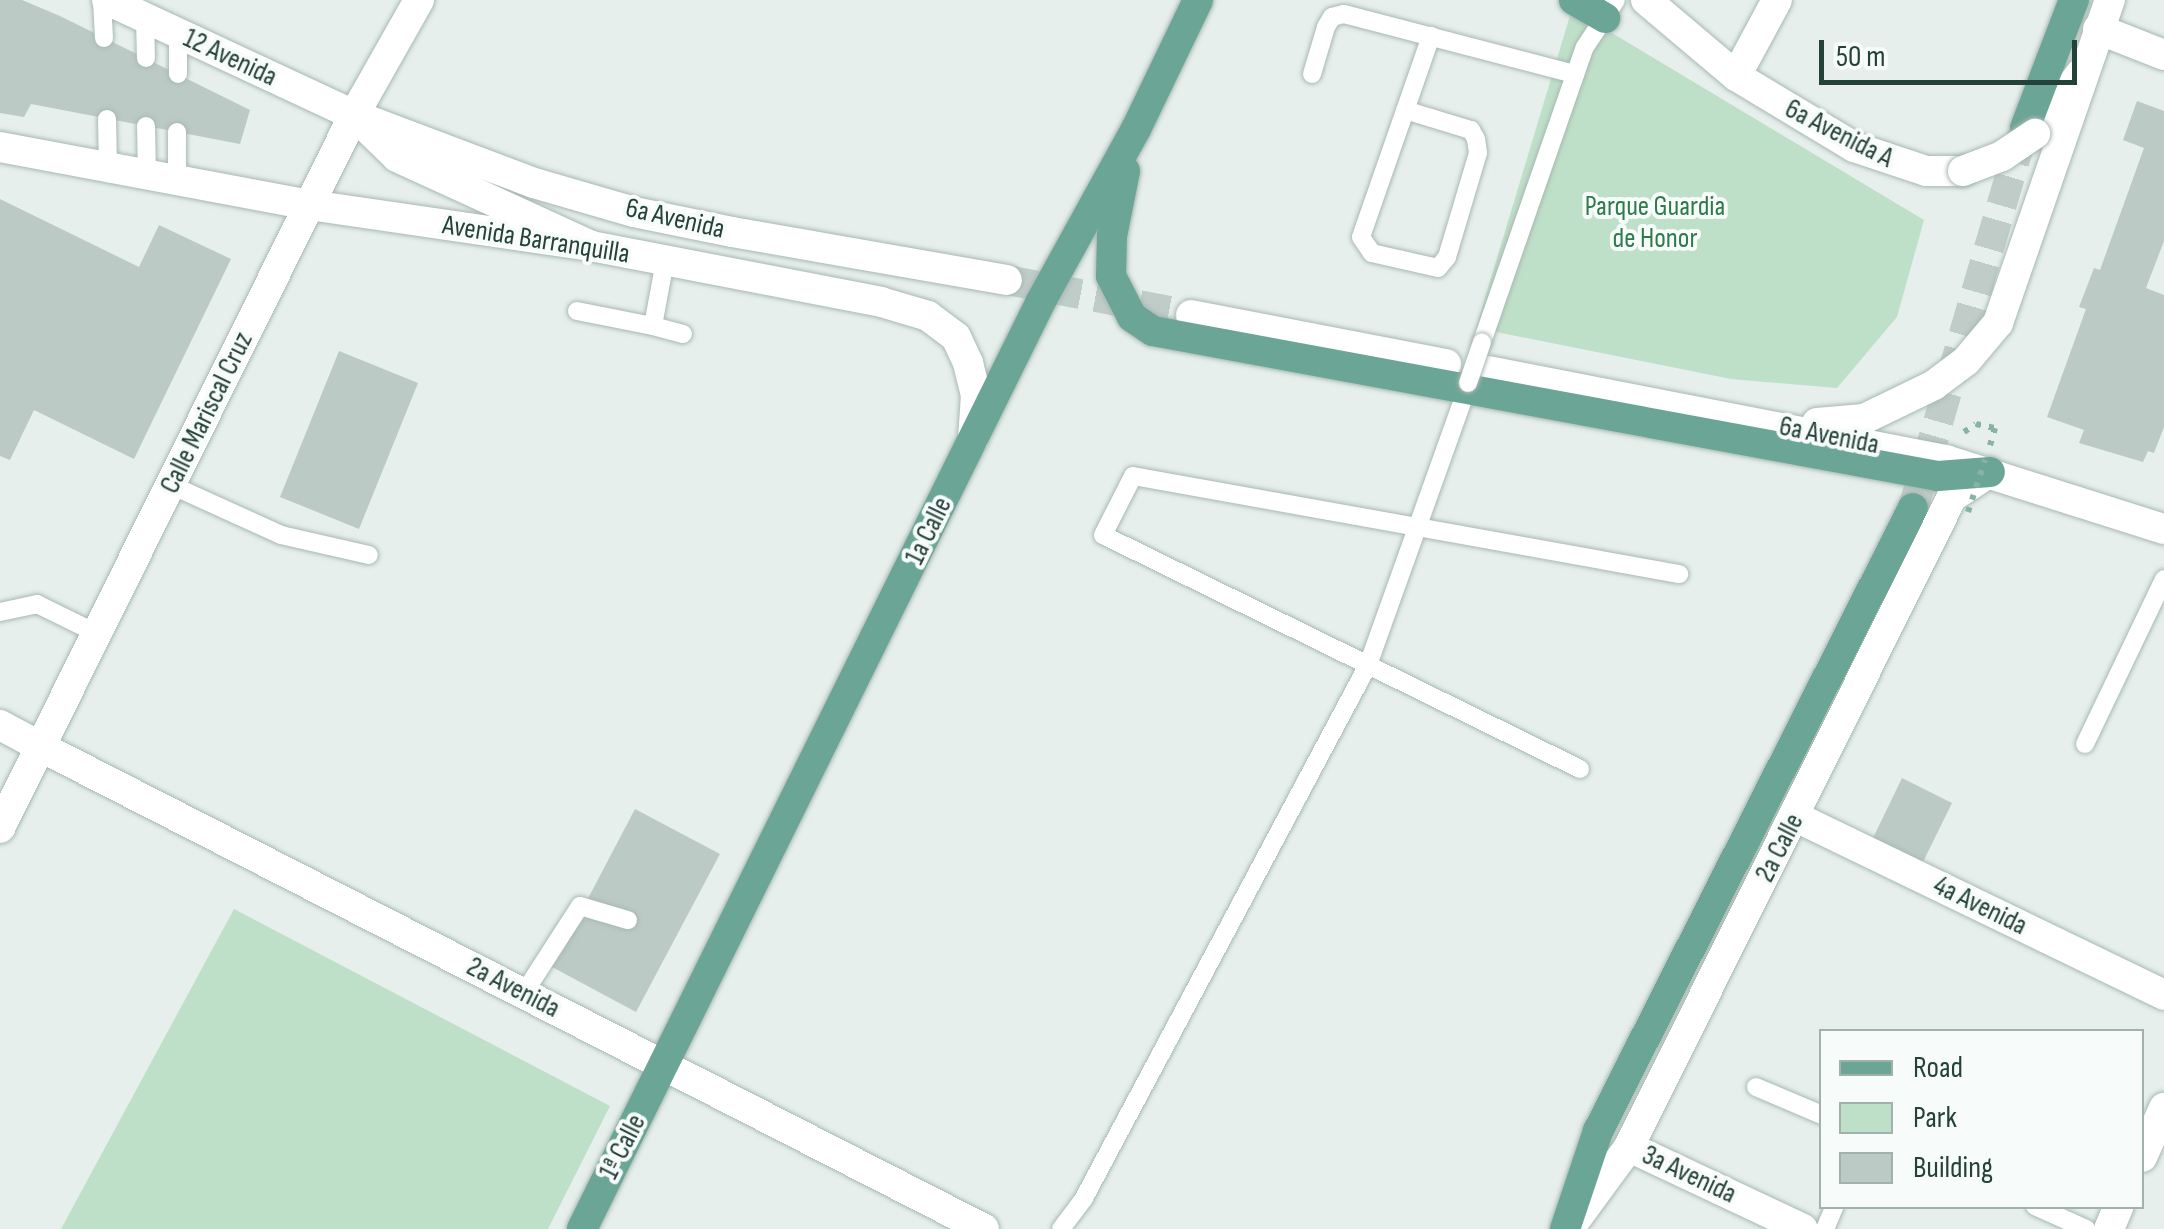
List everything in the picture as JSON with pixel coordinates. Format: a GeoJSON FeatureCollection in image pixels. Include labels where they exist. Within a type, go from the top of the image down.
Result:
{"type":"FeatureCollection","features":[{"type":"Feature","properties":{"kind":"main road","name":"1a Calle"},"geometry":{"type":"LineString","coordinates":[[664,1066],[1059,266],[1136,129],[1198,0]]}},
{"type":"Feature","properties":{"kind":"main road"},"geometry":{"type":"LineString","coordinates":[[1574,0],[1610,9]]}},
{"type":"Feature","properties":{"kind":"main road"},"geometry":{"type":"LineString","coordinates":[[2030,132],[2074,0]]}},
{"type":"Feature","properties":{"kind":"main road"},"geometry":{"type":"LineString","coordinates":[[1136,129],[1116,205],[1111,276],[1132,317],[1153,331],[1467,377],[1938,476],[1987,466]]}},
{"type":"Feature","properties":{"kind":"main road","name":"2a Calle"},"geometry":{"type":"LineString","coordinates":[[1567,1229],[1598,1132],[1913,508]]}},
{"type":"Feature","properties":{"kind":"main road","name":"1ª Calle"},"geometry":{"type":"LineString","coordinates":[[582,1229],[664,1066]]}},
{"type":"Feature","properties":{"kind":"street","name":"12 Avenida"},"geometry":{"type":"LineString","coordinates":[[104,0],[354,115]]}},
{"type":"Feature","properties":{"kind":"street","name":"Calle Mariscal Cruz"},"geometry":{"type":"LineString","coordinates":[[0,828],[354,115],[418,0]]}},
{"type":"Feature","properties":{"kind":"street","name":"6a Avenida A"},"geometry":{"type":"LineString","coordinates":[[1646,0],[1736,76],[1800,117],[1895,164],[1926,172],[1963,171],[2002,156],[2030,132],[2084,68]]}},
{"type":"Feature","properties":{"kind":"street"},"geometry":{"type":"LineString","coordinates":[[1736,76],[1777,0]]}},
{"type":"Feature","properties":{"kind":"street"},"geometry":{"type":"LineString","coordinates":[[1754,422],[1864,418],[1934,385],[1966,361],[1998,323],[2110,0]]}},
{"type":"Feature","properties":{"kind":"street"},"geometry":{"type":"LineString","coordinates":[[2098,29],[2164,55]]}},
{"type":"Feature","properties":{"kind":"street"},"geometry":{"type":"LineString","coordinates":[[354,115],[397,156],[591,246]]}},
{"type":"Feature","properties":{"kind":"street","name":"6a Avenida"},"geometry":{"type":"LineString","coordinates":[[354,115],[534,183],[634,212],[1007,280]]}},
{"type":"Feature","properties":{"kind":"street","name":"Avenida Barranquilla"},"geometry":{"type":"LineString","coordinates":[[0,147],[310,205],[591,246],[880,302],[928,316],[956,338],[968,363],[976,395],[973,442]]}},
{"type":"Feature","properties":{"kind":"street","name":"6a Avenida"},"geometry":{"type":"LineString","coordinates":[[1191,315],[1467,377],[1754,422],[1987,466],[2164,528]]}},
{"type":"Feature","properties":{"kind":"street","name":"2a Calle"},"geometry":{"type":"LineString","coordinates":[[1567,1229],[1629,1147],[1796,818],[1952,497],[1987,466]]}},
{"type":"Feature","properties":{"kind":"street","name":"2a Avenida"},"geometry":{"type":"LineString","coordinates":[[0,725],[984,1229]]}},
{"type":"Feature","properties":{"kind":"street","name":"4a Avenida"},"geometry":{"type":"LineString","coordinates":[[1796,818],[2164,995]]}},
{"type":"Feature","properties":{"kind":"street"},"geometry":{"type":"LineString","coordinates":[[2144,1153],[2164,1108]]}},
{"type":"Feature","properties":{"kind":"street","name":"3a Avenida"},"geometry":{"type":"LineString","coordinates":[[1629,1147],[1803,1229]]}},
{"type":"Feature","properties":{"kind":"lane"},"geometry":{"type":"LineString","coordinates":[[104,0],[104,38]]}},
{"type":"Feature","properties":{"kind":"lane"},"geometry":{"type":"LineString","coordinates":[[1061,1229],[1084,1198],[1368,665],[1575,74],[1585,47],[1610,9]]}},
{"type":"Feature","properties":{"kind":"lane"},"geometry":{"type":"LineString","coordinates":[[1312,74],[1332,17],[1344,14],[1575,74]]}},
{"type":"Feature","properties":{"kind":"lane"},"geometry":{"type":"LineString","coordinates":[[145,18],[146,58]]}},
{"type":"Feature","properties":{"kind":"lane"},"geometry":{"type":"LineString","coordinates":[[178,33],[178,74]]}},
{"type":"Feature","properties":{"kind":"lane"},"geometry":{"type":"LineString","coordinates":[[1405,110],[1471,130],[1476,139],[1473,170],[1447,256],[1438,268],[1372,254],[1361,237],[1430,36]]}},
{"type":"Feature","properties":{"kind":"lane"},"geometry":{"type":"LineString","coordinates":[[107,119],[108,167]]}},
{"type":"Feature","properties":{"kind":"lane"},"geometry":{"type":"LineString","coordinates":[[146,126],[162,177]]}},
{"type":"Feature","properties":{"kind":"lane"},"geometry":{"type":"LineString","coordinates":[[162,177],[178,132]]}},
{"type":"Feature","properties":{"kind":"lane"},"geometry":{"type":"LineString","coordinates":[[653,326],[666,261]]}},
{"type":"Feature","properties":{"kind":"lane"},"geometry":{"type":"LineString","coordinates":[[577,311],[683,334]]}},
{"type":"Feature","properties":{"kind":"lane"},"geometry":{"type":"LineString","coordinates":[[1580,769],[1102,535],[1133,476],[1680,574]]}},
{"type":"Feature","properties":{"kind":"lane"},"geometry":{"type":"LineString","coordinates":[[171,485],[281,535],[369,555]]}},
{"type":"Feature","properties":{"kind":"lane"},"geometry":{"type":"LineString","coordinates":[[2085,744],[2164,580]]}},
{"type":"Feature","properties":{"kind":"lane"},"geometry":{"type":"LineString","coordinates":[[0,612],[38,604],[98,634]]}},
{"type":"Feature","properties":{"kind":"lane"},"geometry":{"type":"LineString","coordinates":[[524,994],[580,906],[628,920]]}},
{"type":"Feature","properties":{"kind":"lane"},"geometry":{"type":"LineString","coordinates":[[1756,1088],[1819,1114]]}},
{"type":"Feature","properties":{"kind":"lane"},"geometry":{"type":"LineString","coordinates":[[2042,1209],[2086,1229]]}},
{"type":"Feature","properties":{"kind":"path"},"geometry":{"type":"LineString","coordinates":[[1968,512],[1987,466]]}},
{"type":"Feature","properties":{"kind":"green space","name":"Parque Guardia de Honor"},"geometry":{"type":"Polygon","coordinates":[[[1572,9],[1924,220],[1897,317],[1837,388],[1731,379],[1476,328],[1572,9]]]}},
{"type":"Feature","properties":{"kind":"green space"},"geometry":{"type":"Polygon","coordinates":[[[234,909],[610,1106],[548,1229],[61,1229],[234,909]]]}},
{"type":"Feature","properties":{"kind":"building"},"geometry":{"type":"Polygon","coordinates":[[[0,0],[22,0],[60,16],[250,110],[240,144],[31,104],[24,117],[0,113],[0,0]]]}},
{"type":"Feature","properties":{"kind":"building"},"geometry":{"type":"Polygon","coordinates":[[[2137,101],[2164,111],[2164,241],[2146,288],[2164,295],[2164,427],[2154,453],[2148,451],[2143,462],[2079,443],[2084,430],[2047,417],[2086,309],[2079,307],[2094,268],[2100,270],[2144,148],[2123,140],[2137,101]]]}},
{"type":"Feature","properties":{"kind":"building"},"geometry":{"type":"Polygon","coordinates":[[[0,199],[139,267],[159,225],[231,259],[134,459],[34,410],[10,460],[0,456],[0,199]]]}},
{"type":"Feature","properties":{"kind":"building"},"geometry":{"type":"Polygon","coordinates":[[[339,351],[418,383],[359,529],[280,497],[339,351]]]}},
{"type":"Feature","properties":{"kind":"building"},"geometry":{"type":"Polygon","coordinates":[[[1902,778],[1952,803],[1922,864],[1872,840],[1902,778]]]}},
{"type":"Feature","properties":{"kind":"building"},"geometry":{"type":"Polygon","coordinates":[[[635,809],[720,854],[636,1012],[552,967],[635,809]]]}},
{"type":"Feature","properties":{"kind":"tunnel"},"geometry":{"type":"LineString","coordinates":[[1913,508],[2023,132]]}},
{"type":"Feature","properties":{"kind":"tunnel"},"geometry":{"type":"LineString","coordinates":[[1007,280],[1191,315]]}}]}
